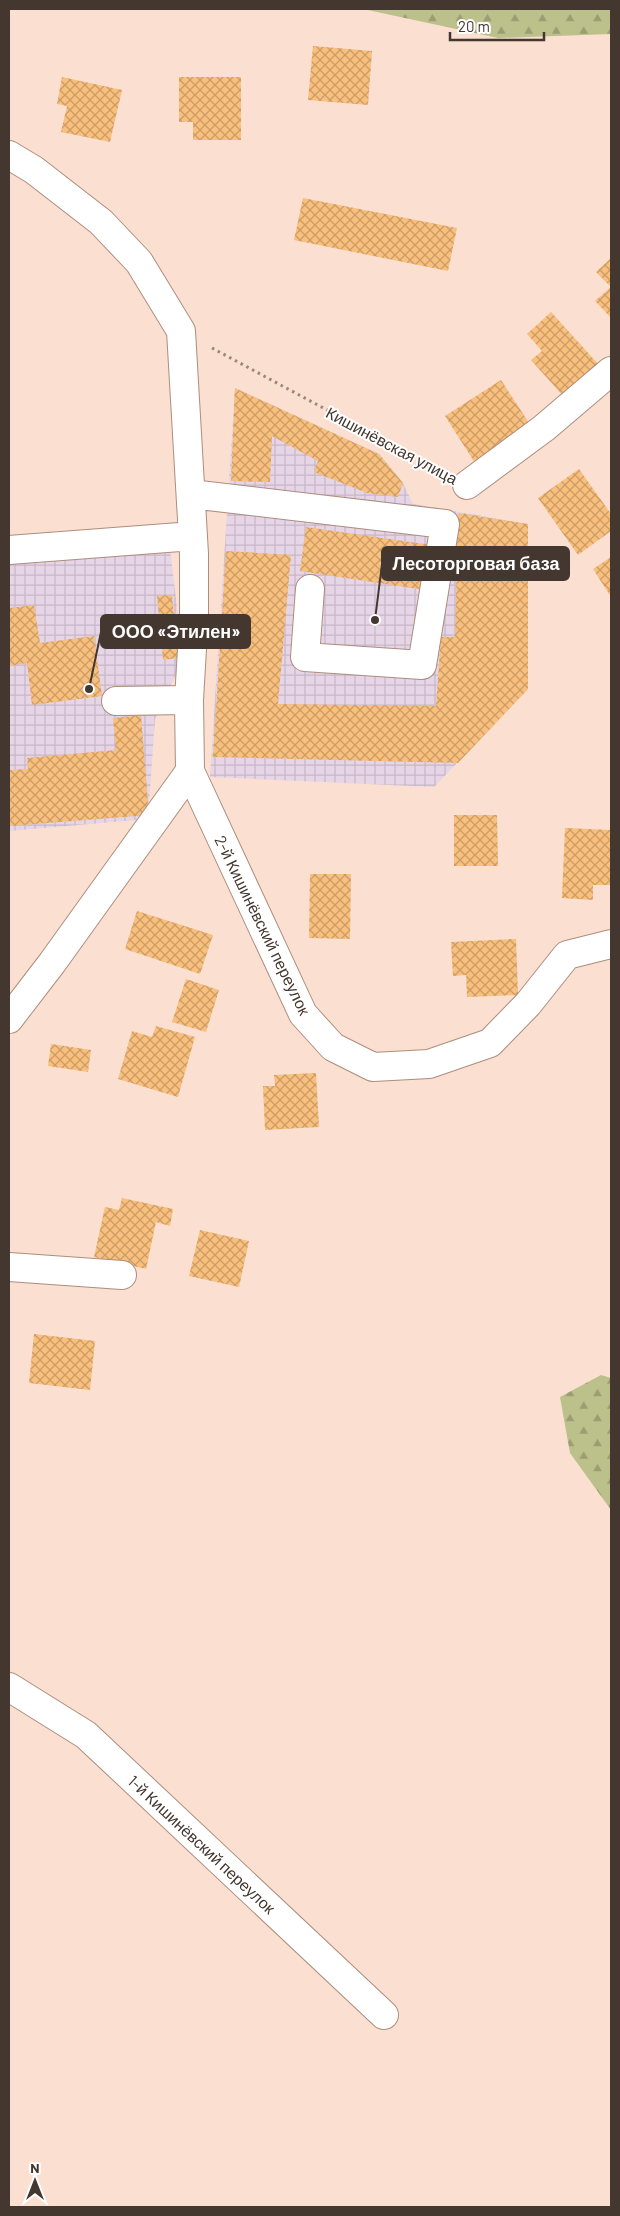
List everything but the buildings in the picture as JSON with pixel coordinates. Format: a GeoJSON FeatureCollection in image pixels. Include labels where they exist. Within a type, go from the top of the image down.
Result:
{"type":"FeatureCollection","features":[{"type":"Feature","properties":{"kind":"street"},"geometry":{"type":"LineString","coordinates":[[9,155],[34,170],[101,222],[139,262],[181,331],[193,536],[194,615],[189,700],[190,771],[52,963],[9,1019]]}},
{"type":"Feature","properties":{"kind":"street","name":"Кишинёвская улица"},"geometry":{"type":"LineString","coordinates":[[467,485],[544,428],[611,371]]}},
{"type":"Feature","properties":{"kind":"street"},"geometry":{"type":"LineString","coordinates":[[191,494],[445,524],[422,665],[305,657],[310,589]]}},
{"type":"Feature","properties":{"kind":"street"},"geometry":{"type":"LineString","coordinates":[[9,550],[193,536]]}},
{"type":"Feature","properties":{"kind":"street"},"geometry":{"type":"LineString","coordinates":[[116,701],[189,700]]}},
{"type":"Feature","properties":{"kind":"street","name":"2-й Кишинёвский переулок"},"geometry":{"type":"LineString","coordinates":[[190,771],[303,1014],[333,1046],[373,1067],[429,1064],[490,1043],[528,1004],[567,955],[611,944]]}},
{"type":"Feature","properties":{"kind":"street"},"geometry":{"type":"LineString","coordinates":[[9,1267],[122,1275]]}},
{"type":"Feature","properties":{"kind":"street","name":"1-й Кишинёвский переулок"},"geometry":{"type":"LineString","coordinates":[[9,1687],[86,1735],[384,2015]]}},
{"type":"Feature","properties":{"kind":"path","name":"Кишинёвская улица"},"geometry":{"type":"LineString","coordinates":[[181,331],[467,485]]}},
{"type":"Feature","properties":{"kind":"shaded area"},"geometry":{"type":"Polygon","coordinates":[[[235,388],[379,454],[403,483],[413,504],[528,524],[528,689],[434,787],[210,777],[235,388]]]}},
{"type":"Feature","properties":{"kind":"shaded area"},"geometry":{"type":"Polygon","coordinates":[[[170,548],[183,660],[155,719],[148,819],[9,831],[9,562],[170,548]]]}},
{"type":"Feature","properties":{"kind":"green space"},"geometry":{"type":"Polygon","coordinates":[[[363,9],[611,9],[611,34],[498,38],[363,9]]]}},
{"type":"Feature","properties":{"kind":"green space"},"geometry":{"type":"Polygon","coordinates":[[[601,1375],[611,1378],[611,1510],[570,1453],[560,1397],[601,1375]]]}},
{"type":"Feature","properties":{"kind":"place","name":"Лесоторговая база"},"geometry":{"type":"Point","coordinates":[375,620]}},
{"type":"Feature","properties":{"kind":"place","name":"ООО «Этилен»"},"geometry":{"type":"Point","coordinates":[89,689]}}]}
